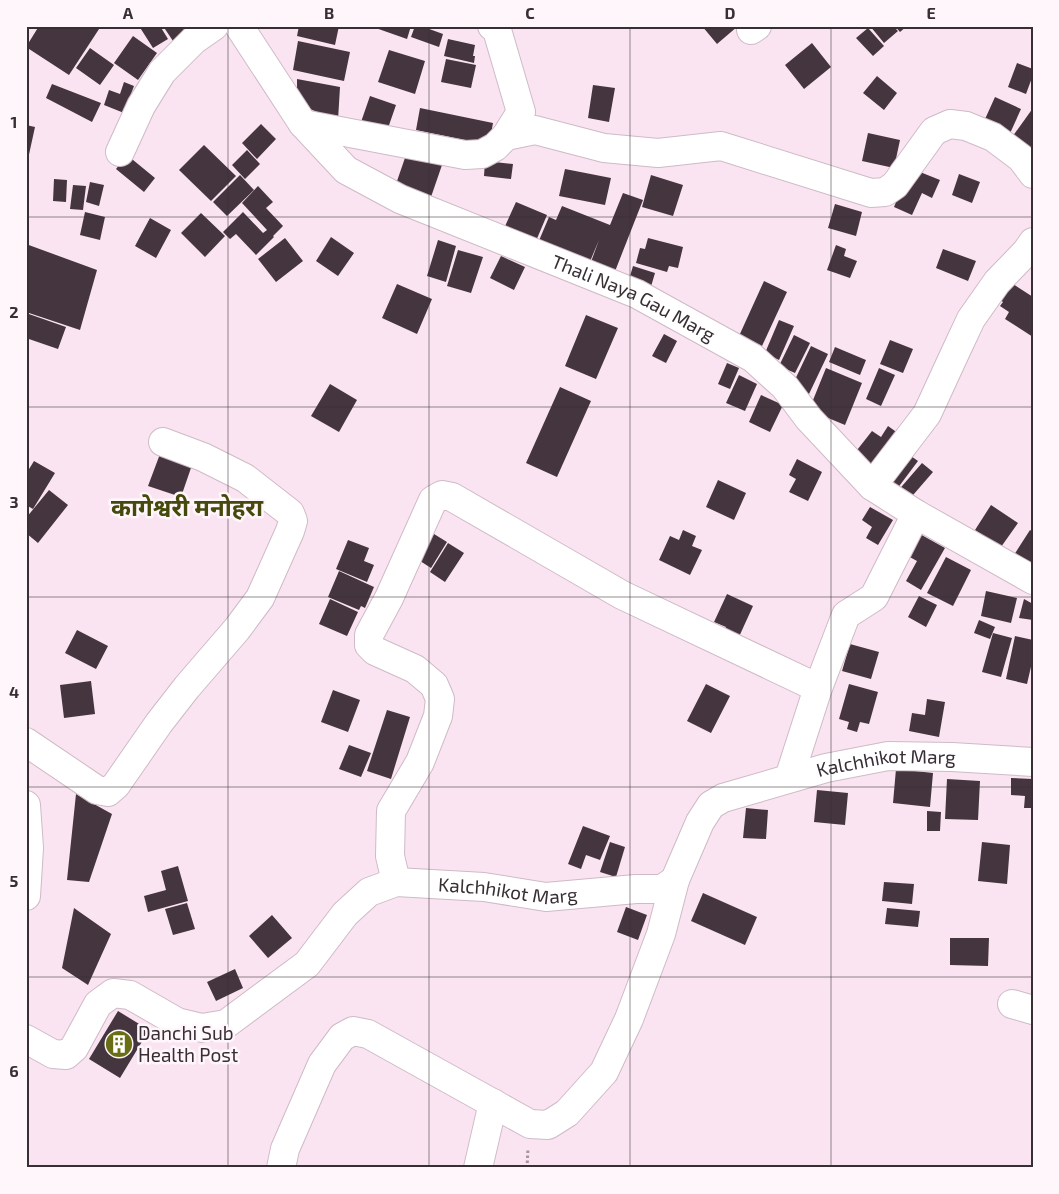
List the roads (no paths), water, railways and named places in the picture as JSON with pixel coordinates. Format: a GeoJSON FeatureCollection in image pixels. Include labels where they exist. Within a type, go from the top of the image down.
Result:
{"type":"FeatureCollection","features":[{"type":"Feature","properties":{"kind":"street"},"geometry":{"type":"LineString","coordinates":[[120,152],[141,106],[162,72],[194,40],[214,26]]}},
{"type":"Feature","properties":{"kind":"street","name":"Thali Naya Gau Marg"},"geometry":{"type":"LineString","coordinates":[[239,26],[303,124],[346,170],[400,198],[637,294],[753,358],[786,387],[809,419],[872,486],[916,514],[1033,580]]}},
{"type":"Feature","properties":{"kind":"street"},"geometry":{"type":"LineString","coordinates":[[303,124],[465,154],[482,154],[495,147],[506,136],[521,112],[497,30],[492,26]]}},
{"type":"Feature","properties":{"kind":"street"},"geometry":{"type":"LineString","coordinates":[[506,136],[535,130],[604,148],[658,153],[721,146],[871,193],[885,192],[895,185],[934,131],[950,124],[966,126],[993,137],[1021,158],[1033,174]]}},
{"type":"Feature","properties":{"kind":"street"},"geometry":{"type":"LineString","coordinates":[[872,486],[926,414],[972,319],[997,282],[1033,242]]}},
{"type":"Feature","properties":{"kind":"street"},"geometry":{"type":"LineString","coordinates":[[26,742],[97,790],[108,792],[116,785],[159,722],[237,629],[260,598],[290,531],[293,520],[290,513],[245,478],[203,457],[163,442]]}},
{"type":"Feature","properties":{"kind":"street"},"geometry":{"type":"LineString","coordinates":[[396,882],[390,856],[392,811],[420,762],[438,716],[440,699],[434,685],[415,669],[375,651],[369,645],[369,635],[389,598],[434,500],[442,495],[452,497],[622,596],[818,688]]}},
{"type":"Feature","properties":{"kind":"street"},"geometry":{"type":"LineString","coordinates":[[789,778],[818,688],[846,615],[874,597],[916,514]]}},
{"type":"Feature","properties":{"kind":"street","name":"Kalchhikot Marg"},"geometry":{"type":"LineString","coordinates":[[26,1039],[53,1054],[66,1055],[74,1048],[98,1004],[113,993],[130,995],[177,1022],[202,1028],[226,1024],[307,964],[345,914],[369,892],[396,882],[484,887],[546,897],[662,888],[675,880],[700,822],[712,805],[723,798],[826,768],[888,756],[952,757],[1033,762]]}},
{"type":"Feature","properties":{"kind":"street"},"geometry":{"type":"LineString","coordinates":[[26,805],[26,896]]}},
{"type":"Feature","properties":{"kind":"street"},"geometry":{"type":"LineString","coordinates":[[281,1168],[286,1149],[322,1064],[342,1037],[353,1031],[368,1034],[530,1124],[548,1125],[567,1113],[604,1072],[629,1019],[661,934],[675,880]]}},
{"type":"Feature","properties":{"kind":"street"},"geometry":{"type":"LineString","coordinates":[[478,1168],[493,1103]]}},
{"type":"Feature","properties":{"kind":"place","name":"Danchi Sub Health Post"},"geometry":{"type":"Point","coordinates":[119,1044]}},
{"type":"Feature","properties":{"kind":"district","name":"कागेश्वरी मनोहरा"},"geometry":{"type":"Point","coordinates":[187,508]}}]}
